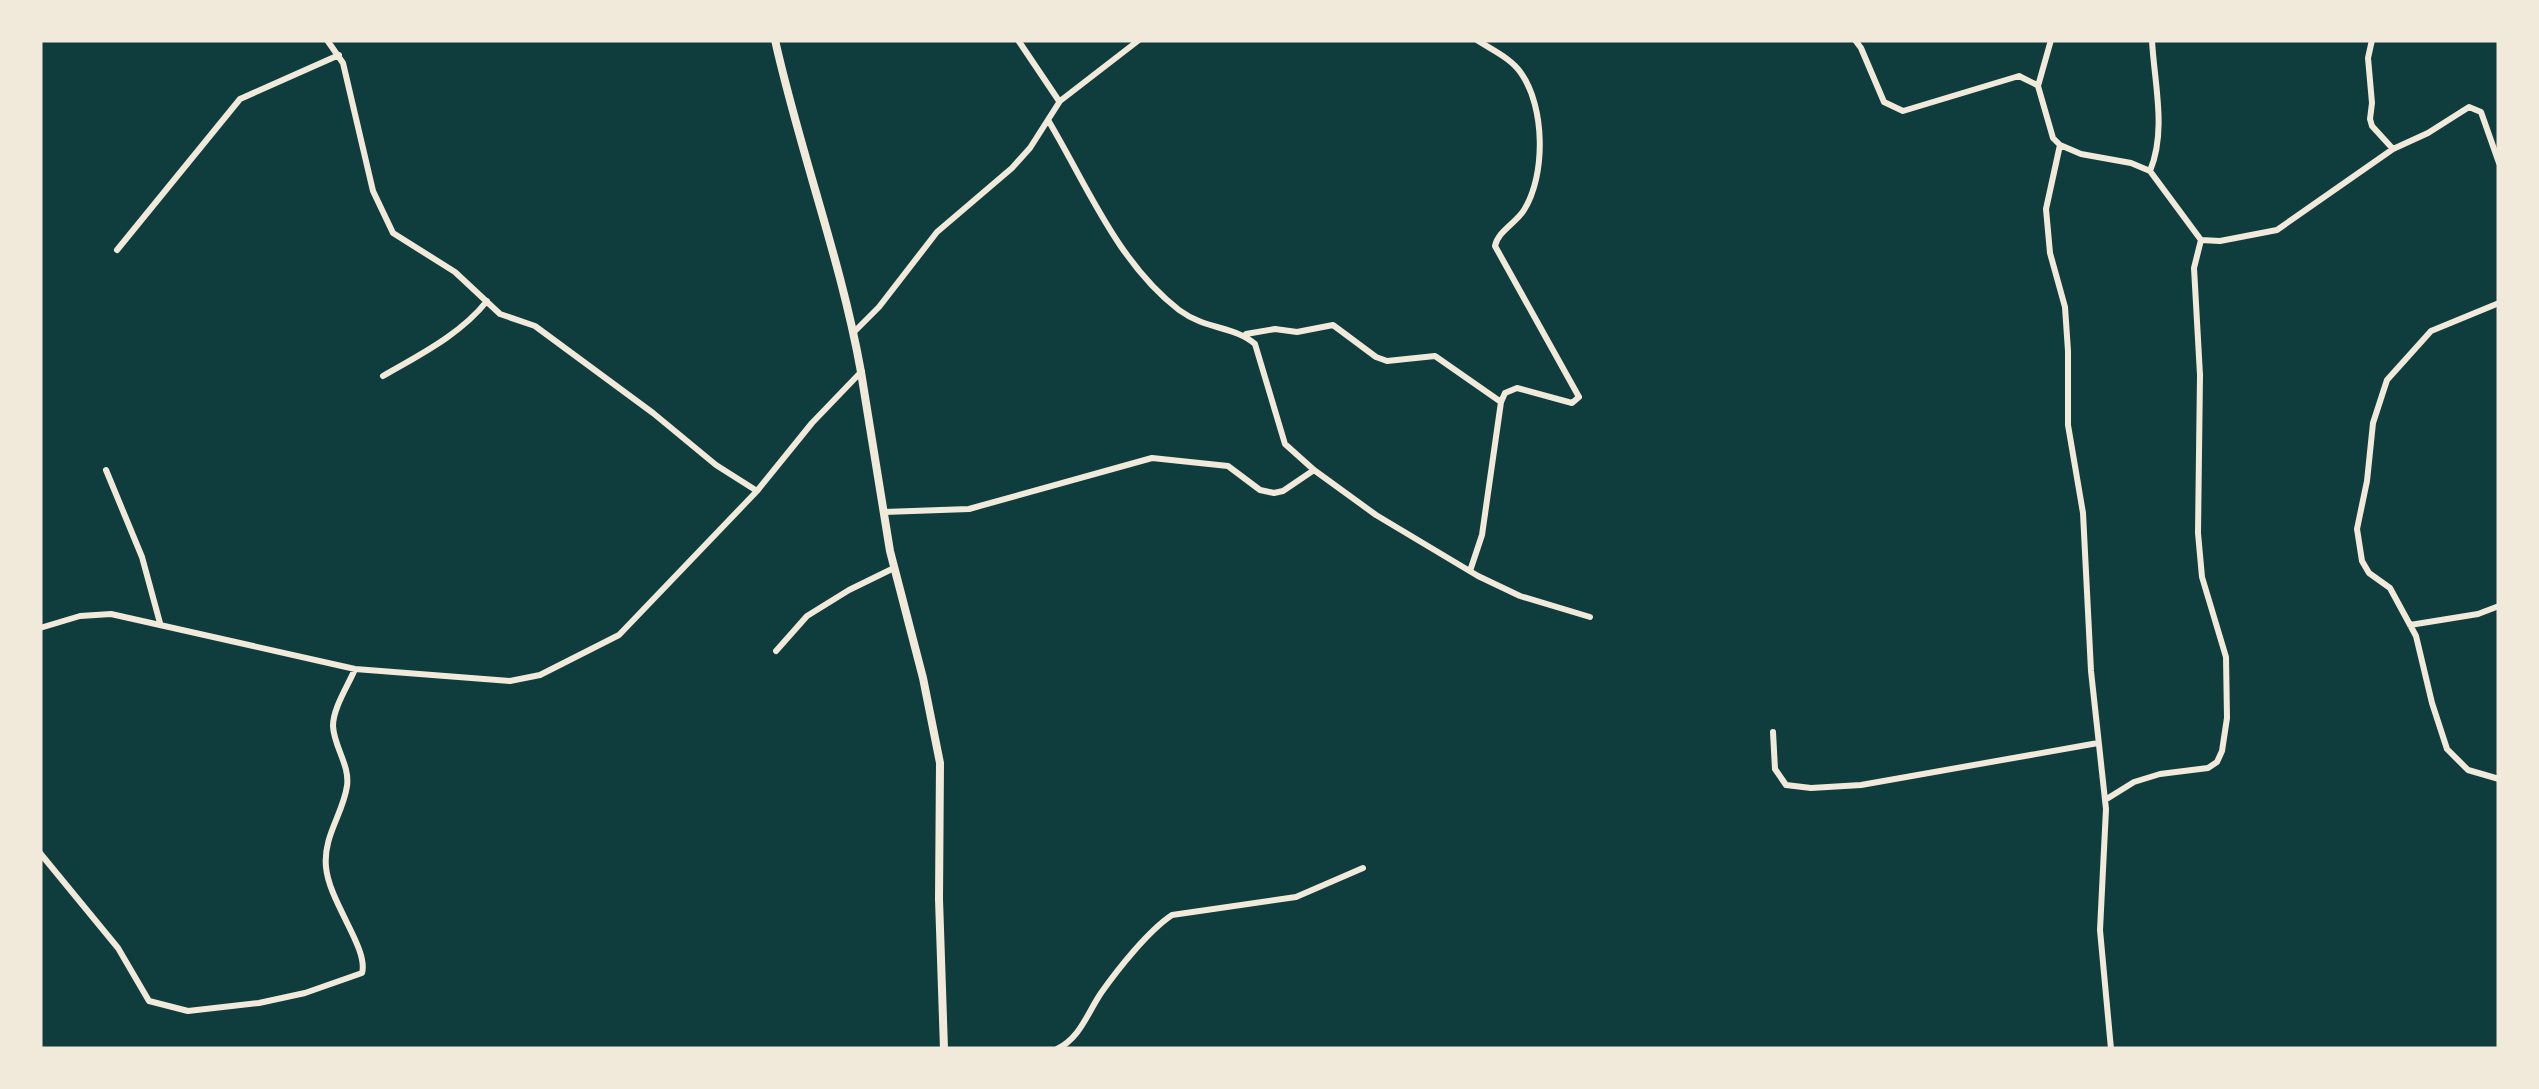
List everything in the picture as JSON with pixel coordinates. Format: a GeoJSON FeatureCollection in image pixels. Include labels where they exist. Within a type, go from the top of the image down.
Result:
{"type":"FeatureCollection","features":[{"type":"Feature","properties":{"kind":"street"},"geometry":{"type":"LineString","coordinates":[[327,40],[344,63],[373,190],[388,228],[401,241],[455,272],[500,314],[535,326],[716,465],[757,491]]}},
{"type":"Feature","properties":{"kind":"street"},"geometry":{"type":"LineString","coordinates":[[775,40],[812,188],[854,331],[894,568],[932,714],[940,763],[944,1049]]}},
{"type":"Feature","properties":{"kind":"street"},"geometry":{"type":"LineString","coordinates":[[1018,40],[1060,101]]}},
{"type":"Feature","properties":{"kind":"street"},"geometry":{"type":"LineString","coordinates":[[854,331],[879,307],[938,232],[1030,148],[1060,101],[1139,40]]}},
{"type":"Feature","properties":{"kind":"street"},"geometry":{"type":"LineString","coordinates":[[1470,571],[1482,534],[1505,393],[1512,389],[1572,402],[1578,392],[1495,246],[1496,239],[1524,211],[1538,179],[1537,117],[1523,75],[1512,62],[1477,40]]}},
{"type":"Feature","properties":{"kind":"street"},"geometry":{"type":"LineString","coordinates":[[1854,40],[1884,102],[1902,111],[2018,76],[2038,86]]}},
{"type":"Feature","properties":{"kind":"street"},"geometry":{"type":"LineString","coordinates":[[2052,40],[2038,86],[2048,126],[2060,145],[2150,171],[2201,240]]}},
{"type":"Feature","properties":{"kind":"street"},"geometry":{"type":"LineString","coordinates":[[2150,171],[2156,158],[2158,98],[2152,40]]}},
{"type":"Feature","properties":{"kind":"street"},"geometry":{"type":"LineString","coordinates":[[2372,40],[2368,58],[2370,119],[2393,150]]}},
{"type":"Feature","properties":{"kind":"street"},"geometry":{"type":"LineString","coordinates":[[117,250],[240,99],[339,55]]}},
{"type":"Feature","properties":{"kind":"street"},"geometry":{"type":"LineString","coordinates":[[2201,240],[2220,241],[2277,230],[2393,150],[2469,107],[2481,112],[2499,163]]}},
{"type":"Feature","properties":{"kind":"street"},"geometry":{"type":"LineString","coordinates":[[1048,120],[1091,200],[1159,291],[1200,324],[1245,334],[1333,326],[1387,361],[1435,356],[1501,402]]}},
{"type":"Feature","properties":{"kind":"street"},"geometry":{"type":"LineString","coordinates":[[2060,145],[2046,209],[2050,254],[2064,307],[2068,424],[2084,513],[2091,671],[2105,800],[2100,930],[2111,1049]]}},
{"type":"Feature","properties":{"kind":"street"},"geometry":{"type":"LineString","coordinates":[[2105,800],[2134,782],[2160,774],[2208,768],[2217,762],[2222,751],[2226,657],[2202,577],[2198,533],[2200,375],[2194,268],[2201,240]]}},
{"type":"Feature","properties":{"kind":"street"},"geometry":{"type":"LineString","coordinates":[[383,376],[442,341],[475,316],[487,301]]}},
{"type":"Feature","properties":{"kind":"street"},"geometry":{"type":"LineString","coordinates":[[2499,304],[2431,331],[2387,380],[2373,423],[2357,530],[2369,573],[2390,588],[2410,624],[2447,749],[2468,770],[2499,779]]}},
{"type":"Feature","properties":{"kind":"street"},"geometry":{"type":"LineString","coordinates":[[1245,334],[1255,344],[1285,444],[1314,470],[1392,525],[1470,571],[1520,596],[1590,617]]}},
{"type":"Feature","properties":{"kind":"street"},"geometry":{"type":"LineString","coordinates":[[40,628],[95,614],[111,614],[355,669],[510,681],[540,675],[619,635],[757,491],[861,372]]}},
{"type":"Feature","properties":{"kind":"street"},"geometry":{"type":"LineString","coordinates":[[884,512],[969,508],[1152,458],[1228,466],[1260,490],[1274,493],[1314,470]]}},
{"type":"Feature","properties":{"kind":"street"},"geometry":{"type":"LineString","coordinates":[[106,470],[142,557],[160,623]]}},
{"type":"Feature","properties":{"kind":"street"},"geometry":{"type":"LineString","coordinates":[[776,651],[807,616],[894,568]]}},
{"type":"Feature","properties":{"kind":"street"},"geometry":{"type":"LineString","coordinates":[[2410,624],[2478,614],[2499,606]]}},
{"type":"Feature","properties":{"kind":"street"},"geometry":{"type":"LineString","coordinates":[[40,853],[118,948],[149,1001],[188,1011],[259,1002],[305,993],[362,973],[364,956],[330,890],[326,865],[327,842],[348,780],[333,730],[334,720],[355,669]]}},
{"type":"Feature","properties":{"kind":"street"},"geometry":{"type":"LineString","coordinates":[[1773,732],[1775,769],[1786,785],[1811,788],[1861,785],[2098,743]]}},
{"type":"Feature","properties":{"kind":"street"},"geometry":{"type":"LineString","coordinates":[[1057,1049],[1071,1042],[1103,990],[1158,925],[1172,916],[1296,897],[1363,868]]}}]}
